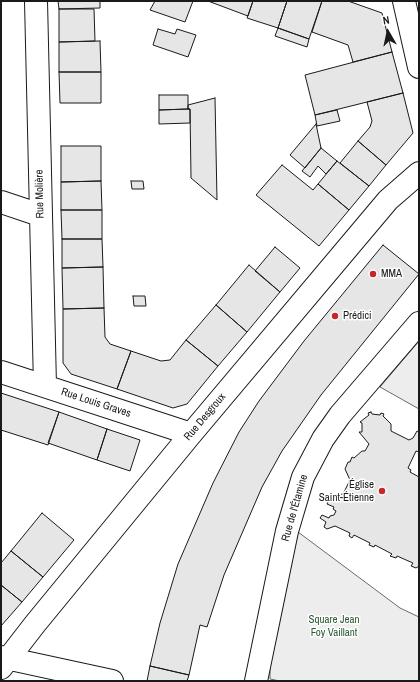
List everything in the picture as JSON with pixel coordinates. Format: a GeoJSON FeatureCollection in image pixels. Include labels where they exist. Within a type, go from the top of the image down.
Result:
{"type":"FeatureCollection","features":[{"type":"Feature","properties":{"kind":"street","name":"Rue Molière"},"geometry":{"type":"LineString","coordinates":[[36,1],[45,386]]}},
{"type":"Feature","properties":{"kind":"street"},"geometry":{"type":"LineString","coordinates":[[404,1],[418,58]]}},
{"type":"Feature","properties":{"kind":"street"},"geometry":{"type":"LineString","coordinates":[[388,200],[419,160]]}},
{"type":"Feature","properties":{"kind":"street","name":"Rue Desgroux"},"geometry":{"type":"LineString","coordinates":[[3,661],[191,434],[388,200],[419,173]]}},
{"type":"Feature","properties":{"kind":"street"},"geometry":{"type":"LineString","coordinates":[[1,202],[40,215]]}},
{"type":"Feature","properties":{"kind":"street","name":"Rue de l'Étamine"},"geometry":{"type":"LineString","coordinates":[[256,681],[287,531],[303,477],[323,439],[340,415],[419,323]]}},
{"type":"Feature","properties":{"kind":"street","name":"Rue Louis Graves"},"geometry":{"type":"LineString","coordinates":[[1,372],[191,434]]}},
{"type":"Feature","properties":{"kind":"street"},"geometry":{"type":"LineString","coordinates":[[3,661],[112,681]]}},
{"type":"Feature","properties":{"kind":"shaded area"},"geometry":{"type":"Polygon","coordinates":[[[419,341],[419,409],[380,387],[419,341]]]}},
{"type":"Feature","properties":{"kind":"shaded area","name":"Square Jean Foy Vaillant"},"geometry":{"type":"Polygon","coordinates":[[[298,532],[400,608],[419,617],[419,681],[280,681],[270,679],[270,667],[298,532]]]}},
{"type":"Feature","properties":{"kind":"building"},"geometry":{"type":"Polygon","coordinates":[[[58,1],[100,1],[100,8],[59,9],[58,1]]]}},
{"type":"Feature","properties":{"kind":"building"},"geometry":{"type":"Polygon","coordinates":[[[155,1],[193,1],[185,22],[150,10],[155,1]]]}},
{"type":"Feature","properties":{"kind":"building"},"geometry":{"type":"Polygon","coordinates":[[[208,1],[253,1],[248,16],[208,1]]]}},
{"type":"Feature","properties":{"kind":"building"},"geometry":{"type":"Polygon","coordinates":[[[253,1],[287,1],[278,28],[247,18],[253,1]]]}},
{"type":"Feature","properties":{"kind":"building"},"geometry":{"type":"Polygon","coordinates":[[[287,1],[322,1],[309,39],[278,28],[287,1]]]}},
{"type":"Feature","properties":{"kind":"building"},"geometry":{"type":"Polygon","coordinates":[[[322,1],[348,1],[382,13],[392,52],[353,62],[348,45],[312,32],[322,1]]]}},
{"type":"Feature","properties":{"kind":"building"},"geometry":{"type":"Polygon","coordinates":[[[59,9],[94,9],[95,41],[59,42],[59,9]]]}},
{"type":"Feature","properties":{"kind":"building"},"geometry":{"type":"Polygon","coordinates":[[[278,28],[309,39],[307,47],[275,36],[278,28]]]}},
{"type":"Feature","properties":{"kind":"building"},"geometry":{"type":"Polygon","coordinates":[[[158,29],[175,34],[177,29],[196,35],[188,57],[153,45],[158,29]]]}},
{"type":"Feature","properties":{"kind":"building"},"geometry":{"type":"Polygon","coordinates":[[[100,41],[101,72],[59,72],[59,42],[100,41]]]}},
{"type":"Feature","properties":{"kind":"building"},"geometry":{"type":"Polygon","coordinates":[[[392,52],[403,93],[315,115],[305,75],[392,52]]]}},
{"type":"Feature","properties":{"kind":"building"},"geometry":{"type":"Polygon","coordinates":[[[59,72],[101,72],[101,103],[60,103],[59,72]]]}},
{"type":"Feature","properties":{"kind":"building"},"geometry":{"type":"Polygon","coordinates":[[[403,93],[413,133],[386,165],[358,141],[370,127],[372,121],[367,102],[403,93]]]}},
{"type":"Feature","properties":{"kind":"building"},"geometry":{"type":"Polygon","coordinates":[[[159,95],[188,95],[188,109],[159,110],[159,95]]]}},
{"type":"Feature","properties":{"kind":"building"},"geometry":{"type":"Polygon","coordinates":[[[215,98],[217,200],[191,178],[190,109],[188,109],[188,105],[215,98]]]}},
{"type":"Feature","properties":{"kind":"building"},"geometry":{"type":"Polygon","coordinates":[[[190,109],[190,123],[159,124],[159,110],[190,109]]]}},
{"type":"Feature","properties":{"kind":"building"},"geometry":{"type":"Polygon","coordinates":[[[337,110],[340,121],[317,126],[315,115],[337,110]]]}},
{"type":"Feature","properties":{"kind":"building"},"geometry":{"type":"Polygon","coordinates":[[[316,124],[321,148],[305,168],[290,155],[316,124]]]}},
{"type":"Feature","properties":{"kind":"building"},"geometry":{"type":"Polygon","coordinates":[[[358,141],[386,165],[369,186],[340,163],[358,141]]]}},
{"type":"Feature","properties":{"kind":"building"},"geometry":{"type":"Polygon","coordinates":[[[61,146],[101,146],[101,181],[61,182],[61,146]]]}},
{"type":"Feature","properties":{"kind":"building"},"geometry":{"type":"Polygon","coordinates":[[[321,148],[337,161],[326,174],[318,166],[310,177],[302,171],[321,148]]]}},
{"type":"Feature","properties":{"kind":"building"},"geometry":{"type":"Polygon","coordinates":[[[337,161],[369,186],[349,210],[318,184],[337,161]]]}},
{"type":"Feature","properties":{"kind":"building"},"geometry":{"type":"Polygon","coordinates":[[[282,165],[313,190],[318,184],[349,210],[319,246],[256,195],[282,165]]]}},
{"type":"Feature","properties":{"kind":"building"},"geometry":{"type":"Polygon","coordinates":[[[101,181],[102,210],[61,210],[61,182],[101,181]]]}},
{"type":"Feature","properties":{"kind":"building"},"geometry":{"type":"Polygon","coordinates":[[[131,181],[143,181],[144,189],[132,189],[131,181]]]}},
{"type":"Feature","properties":{"kind":"building"},"geometry":{"type":"Polygon","coordinates":[[[61,210],[102,210],[102,239],[62,239],[61,210]]]}},
{"type":"Feature","properties":{"kind":"building"},"geometry":{"type":"Polygon","coordinates":[[[62,239],[102,239],[103,267],[62,268],[62,239]]]}},
{"type":"Feature","properties":{"kind":"building"},"geometry":{"type":"Polygon","coordinates":[[[383,245],[419,274],[321,395],[282,451],[262,487],[224,575],[207,627],[200,625],[189,675],[150,666],[160,623],[178,564],[213,483],[239,432],[259,401],[304,341],[383,245]]]}},
{"type":"Feature","properties":{"kind":"building"},"geometry":{"type":"Polygon","coordinates":[[[275,247],[300,268],[280,292],[255,271],[275,247]]]}},
{"type":"Feature","properties":{"kind":"building"},"geometry":{"type":"Polygon","coordinates":[[[249,265],[280,292],[247,332],[216,305],[249,265]]]}},
{"type":"Feature","properties":{"kind":"building"},"geometry":{"type":"Polygon","coordinates":[[[103,267],[104,308],[63,309],[62,268],[103,267]]]}},
{"type":"Feature","properties":{"kind":"building"},"geometry":{"type":"Polygon","coordinates":[[[133,296],[145,296],[146,306],[134,306],[133,296]]]}},
{"type":"Feature","properties":{"kind":"building"},"geometry":{"type":"Polygon","coordinates":[[[216,305],[247,332],[218,366],[186,340],[216,305]]]}},
{"type":"Feature","properties":{"kind":"building"},"geometry":{"type":"Polygon","coordinates":[[[104,308],[105,337],[110,344],[131,351],[117,389],[71,374],[63,363],[63,309],[104,308]]]}},
{"type":"Feature","properties":{"kind":"building"},"geometry":{"type":"Polygon","coordinates":[[[186,340],[218,366],[187,404],[173,408],[117,389],[131,351],[161,361],[170,360],[186,340]]]}},
{"type":"Feature","properties":{"kind":"building"},"geometry":{"type":"Polygon","coordinates":[[[1,393],[59,412],[48,445],[1,430],[1,393]]]}},
{"type":"Feature","properties":{"kind":"building"},"geometry":{"type":"Polygon","coordinates":[[[59,412],[107,429],[97,460],[48,443],[59,412]]]}},
{"type":"Feature","properties":{"kind":"building","name":"Église Saint-Étienne"},"geometry":{"type":"Polygon","coordinates":[[[371,412],[372,414],[384,414],[383,416],[391,424],[391,431],[409,440],[413,438],[417,431],[419,432],[419,452],[416,451],[408,468],[411,470],[410,472],[419,477],[419,566],[416,568],[411,566],[413,563],[397,556],[396,558],[390,556],[392,554],[375,545],[374,547],[369,545],[370,543],[354,535],[352,538],[349,536],[350,533],[335,526],[327,529],[324,527],[326,522],[320,518],[322,515],[329,518],[330,516],[334,515],[336,511],[333,509],[334,507],[327,504],[331,496],[343,494],[350,480],[345,469],[348,462],[350,462],[352,457],[354,458],[362,451],[365,451],[369,444],[359,432],[362,432],[362,423],[360,422],[369,415],[368,413],[371,412]]]}},
{"type":"Feature","properties":{"kind":"building"},"geometry":{"type":"Polygon","coordinates":[[[107,429],[140,440],[130,471],[97,460],[107,429]]]}},
{"type":"Feature","properties":{"kind":"building"},"geometry":{"type":"Polygon","coordinates":[[[42,513],[74,540],[43,577],[11,551],[42,513]]]}},
{"type":"Feature","properties":{"kind":"building"},"geometry":{"type":"Polygon","coordinates":[[[11,551],[43,577],[22,602],[1,585],[1,563],[11,551]]]}},
{"type":"Feature","properties":{"kind":"building"},"geometry":{"type":"Polygon","coordinates":[[[1,585],[22,602],[1,626],[1,585]]]}},
{"type":"Feature","properties":{"kind":"building"},"geometry":{"type":"Polygon","coordinates":[[[150,666],[189,675],[187,681],[147,681],[150,666]]]}},
{"type":"Feature","properties":{"kind":"place","name":"MMA"},"geometry":{"type":"Point","coordinates":[373,274]}},
{"type":"Feature","properties":{"kind":"place","name":"Prédici"},"geometry":{"type":"Point","coordinates":[335,316]}},
{"type":"Feature","properties":{"kind":"place","name":"Église Saint-Étienne"},"geometry":{"type":"Point","coordinates":[382,491]}}]}
